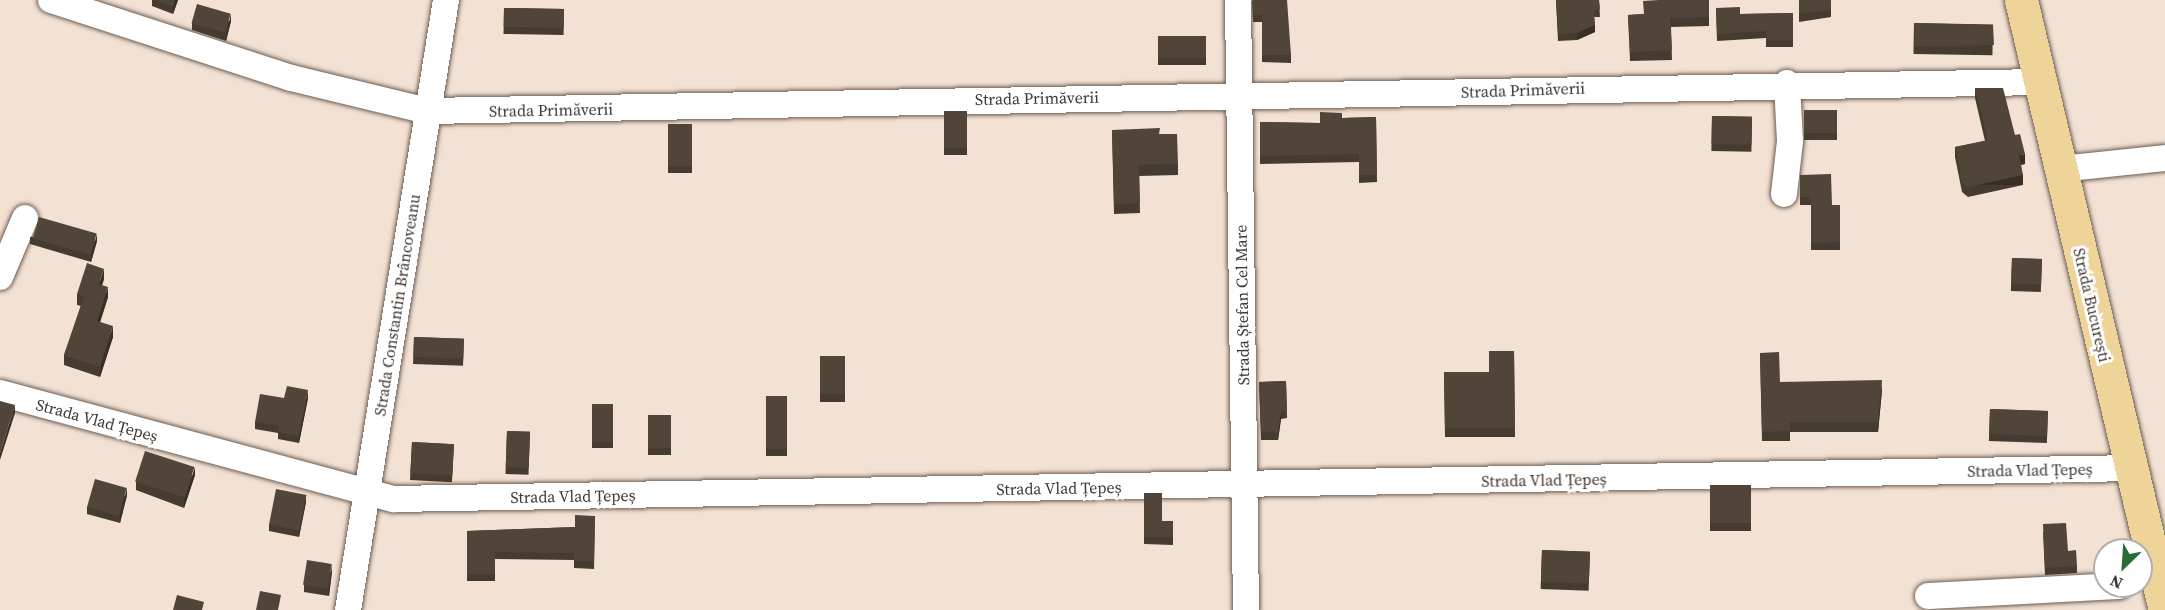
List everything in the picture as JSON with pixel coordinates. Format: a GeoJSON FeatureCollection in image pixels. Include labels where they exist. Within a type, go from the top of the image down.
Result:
{"type":"FeatureCollection","features":[{"type":"Feature","properties":{"kind":"main road","name":"Strada București"},"geometry":{"type":"LineString","coordinates":[[2021,0],[2131,468],[2155,593]]}},
{"type":"Feature","properties":{"kind":"street","name":"Strada Primăverii"},"geometry":{"type":"LineString","coordinates":[[51,0],[183,47],[428,111],[1239,98],[1787,83],[2040,82]]}},
{"type":"Feature","properties":{"kind":"street","name":"Strada Constantin Brâncoveanu"},"geometry":{"type":"LineString","coordinates":[[348,610],[446,0]]}},
{"type":"Feature","properties":{"kind":"street","name":"Strada Ștefan Cel Mare"},"geometry":{"type":"LineString","coordinates":[[1238,0],[1246,610]]}},
{"type":"Feature","properties":{"kind":"street"},"geometry":{"type":"LineString","coordinates":[[1784,194],[1790,141],[1787,83]]}},
{"type":"Feature","properties":{"kind":"street"},"geometry":{"type":"LineString","coordinates":[[2060,169],[2165,158]]}},
{"type":"Feature","properties":{"kind":"street"},"geometry":{"type":"LineString","coordinates":[[0,277],[25,218]]}},
{"type":"Feature","properties":{"kind":"street","name":"Strada Vlad Țepeș"},"geometry":{"type":"LineString","coordinates":[[0,393],[366,495],[1245,485],[2131,468]]}},
{"type":"Feature","properties":{"kind":"street"},"geometry":{"type":"LineString","coordinates":[[1928,596],[2093,587]]}},
{"type":"Feature","properties":{"kind":"building"},"geometry":{"type":"Polygon","coordinates":[[[155,0],[175,0],[173,7],[155,0]]]}},
{"type":"Feature","properties":{"kind":"building"},"geometry":{"type":"Polygon","coordinates":[[[1253,0],[1287,0],[1291,55],[1262,55],[1262,15],[1253,15],[1253,0]]]}},
{"type":"Feature","properties":{"kind":"building"},"geometry":{"type":"Polygon","coordinates":[[[1556,0],[1599,0],[1600,9],[1594,10],[1595,25],[1577,33],[1558,34],[1556,0]]]}},
{"type":"Feature","properties":{"kind":"building"},"geometry":{"type":"Polygon","coordinates":[[[1709,0],[1709,17],[1670,18],[1672,50],[1630,52],[1628,15],[1644,14],[1643,1],[1709,0]]]}},
{"type":"Feature","properties":{"kind":"building"},"geometry":{"type":"Polygon","coordinates":[[[1799,0],[1831,0],[1831,10],[1799,14],[1799,0]]]}},
{"type":"Feature","properties":{"kind":"building"},"geometry":{"type":"Polygon","coordinates":[[[197,4],[231,14],[225,33],[191,23],[197,4]]]}},
{"type":"Feature","properties":{"kind":"building"},"geometry":{"type":"Polygon","coordinates":[[[1740,7],[1740,14],[1793,13],[1793,40],[1766,40],[1766,31],[1717,34],[1716,8],[1740,7]]]}},
{"type":"Feature","properties":{"kind":"building"},"geometry":{"type":"Polygon","coordinates":[[[504,8],[564,9],[564,28],[504,27],[504,8]]]}},
{"type":"Feature","properties":{"kind":"building"},"geometry":{"type":"Polygon","coordinates":[[[1914,23],[1993,25],[1994,45],[1915,47],[1914,23]]]}},
{"type":"Feature","properties":{"kind":"building"},"geometry":{"type":"Polygon","coordinates":[[[1158,36],[1206,36],[1206,58],[1158,58],[1158,36]]]}},
{"type":"Feature","properties":{"kind":"building"},"geometry":{"type":"Polygon","coordinates":[[[1975,88],[2003,88],[2015,135],[2020,134],[2025,154],[2019,155],[2023,175],[1968,187],[1962,182],[1955,147],[1988,140],[1975,88]]]}},
{"type":"Feature","properties":{"kind":"building"},"geometry":{"type":"Polygon","coordinates":[[[1804,110],[1837,110],[1837,133],[1804,133],[1804,110]]]}},
{"type":"Feature","properties":{"kind":"building"},"geometry":{"type":"Polygon","coordinates":[[[944,111],[967,111],[967,148],[944,148],[944,111]]]}},
{"type":"Feature","properties":{"kind":"building"},"geometry":{"type":"Polygon","coordinates":[[[1320,112],[1342,113],[1342,118],[1376,117],[1377,175],[1359,175],[1359,154],[1260,156],[1260,122],[1320,123],[1320,112]]]}},
{"type":"Feature","properties":{"kind":"building"},"geometry":{"type":"Polygon","coordinates":[[[1712,116],[1752,117],[1752,145],[1712,144],[1712,116]]]}},
{"type":"Feature","properties":{"kind":"building"},"geometry":{"type":"Polygon","coordinates":[[[668,124],[692,124],[692,166],[668,166],[668,124]]]}},
{"type":"Feature","properties":{"kind":"building"},"geometry":{"type":"Polygon","coordinates":[[[1160,128],[1159,134],[1177,134],[1178,164],[1139,165],[1140,203],[1114,204],[1112,130],[1160,128]]]}},
{"type":"Feature","properties":{"kind":"building"},"geometry":{"type":"Polygon","coordinates":[[[1831,174],[1832,205],[1840,205],[1840,242],[1811,243],[1811,197],[1800,197],[1800,175],[1831,174]]]}},
{"type":"Feature","properties":{"kind":"building"},"geometry":{"type":"Polygon","coordinates":[[[39,217],[97,234],[91,255],[33,238],[39,217]]]}},
{"type":"Feature","properties":{"kind":"building"},"geometry":{"type":"Polygon","coordinates":[[[2012,258],[2042,259],[2041,285],[2011,284],[2012,258]]]}},
{"type":"Feature","properties":{"kind":"building"},"geometry":{"type":"Polygon","coordinates":[[[87,263],[104,269],[99,284],[108,287],[97,321],[113,326],[100,367],[64,355],[84,296],[77,294],[87,263]]]}},
{"type":"Feature","properties":{"kind":"building"},"geometry":{"type":"Polygon","coordinates":[[[414,337],[464,339],[463,359],[413,357],[414,337]]]}},
{"type":"Feature","properties":{"kind":"building"},"geometry":{"type":"Polygon","coordinates":[[[1489,351],[1514,351],[1515,428],[1445,428],[1444,372],[1489,372],[1489,351]]]}},
{"type":"Feature","properties":{"kind":"building"},"geometry":{"type":"Polygon","coordinates":[[[1779,352],[1780,382],[1882,380],[1878,422],[1790,422],[1790,431],[1762,432],[1760,353],[1779,352]]]}},
{"type":"Feature","properties":{"kind":"building"},"geometry":{"type":"Polygon","coordinates":[[[820,356],[845,356],[845,394],[820,394],[820,356]]]}},
{"type":"Feature","properties":{"kind":"building"},"geometry":{"type":"Polygon","coordinates":[[[1286,381],[1287,411],[1281,412],[1278,433],[1261,432],[1259,382],[1286,381]]]}},
{"type":"Feature","properties":{"kind":"building"},"geometry":{"type":"Polygon","coordinates":[[[287,386],[308,390],[299,436],[278,432],[279,426],[255,422],[260,394],[284,398],[287,386]]]}},
{"type":"Feature","properties":{"kind":"building"},"geometry":{"type":"Polygon","coordinates":[[[766,396],[787,396],[787,449],[766,449],[766,396]]]}},
{"type":"Feature","properties":{"kind":"building"},"geometry":{"type":"Polygon","coordinates":[[[0,401],[15,405],[0,453],[0,401]]]}},
{"type":"Feature","properties":{"kind":"building"},"geometry":{"type":"Polygon","coordinates":[[[592,404],[613,404],[613,442],[592,442],[592,404]]]}},
{"type":"Feature","properties":{"kind":"building"},"geometry":{"type":"Polygon","coordinates":[[[1990,409],[2048,411],[2047,436],[1989,434],[1990,409]]]}},
{"type":"Feature","properties":{"kind":"building"},"geometry":{"type":"Polygon","coordinates":[[[648,415],[671,415],[671,448],[648,448],[648,415]]]}},
{"type":"Feature","properties":{"kind":"building"},"geometry":{"type":"Polygon","coordinates":[[[507,431],[530,432],[529,468],[506,467],[507,431]]]}},
{"type":"Feature","properties":{"kind":"building"},"geometry":{"type":"Polygon","coordinates":[[[412,442],[454,444],[452,475],[410,473],[412,442]]]}},
{"type":"Feature","properties":{"kind":"building"},"geometry":{"type":"Polygon","coordinates":[[[145,451],[194,467],[185,498],[135,481],[145,451]]]}},
{"type":"Feature","properties":{"kind":"building"},"geometry":{"type":"Polygon","coordinates":[[[95,479],[127,488],[119,516],[87,507],[95,479]]]}},
{"type":"Feature","properties":{"kind":"building"},"geometry":{"type":"Polygon","coordinates":[[[1710,485],[1751,485],[1751,523],[1710,523],[1710,485]]]}},
{"type":"Feature","properties":{"kind":"building"},"geometry":{"type":"Polygon","coordinates":[[[276,489],[306,495],[300,530],[269,524],[276,489]]]}},
{"type":"Feature","properties":{"kind":"building"},"geometry":{"type":"Polygon","coordinates":[[[1144,493],[1162,493],[1162,521],[1173,521],[1173,537],[1144,537],[1144,493]]]}},
{"type":"Feature","properties":{"kind":"building"},"geometry":{"type":"Polygon","coordinates":[[[575,515],[595,516],[594,561],[574,561],[574,553],[495,552],[495,574],[467,574],[467,531],[575,527],[575,515]]]}},
{"type":"Feature","properties":{"kind":"building"},"geometry":{"type":"Polygon","coordinates":[[[2066,523],[2068,551],[2076,550],[2077,566],[2045,568],[2043,524],[2066,523]]]}},
{"type":"Feature","properties":{"kind":"building"},"geometry":{"type":"Polygon","coordinates":[[[1542,550],[1590,552],[1589,584],[1541,582],[1542,550]]]}},
{"type":"Feature","properties":{"kind":"building"},"geometry":{"type":"Polygon","coordinates":[[[307,560],[332,564],[328,589],[303,585],[307,560]]]}},
{"type":"Feature","properties":{"kind":"building"},"geometry":{"type":"Polygon","coordinates":[[[260,591],[281,595],[278,610],[256,610],[260,591]]]}},
{"type":"Feature","properties":{"kind":"building"},"geometry":{"type":"Polygon","coordinates":[[[177,595],[204,602],[202,610],[173,610],[177,595]]]}}]}
